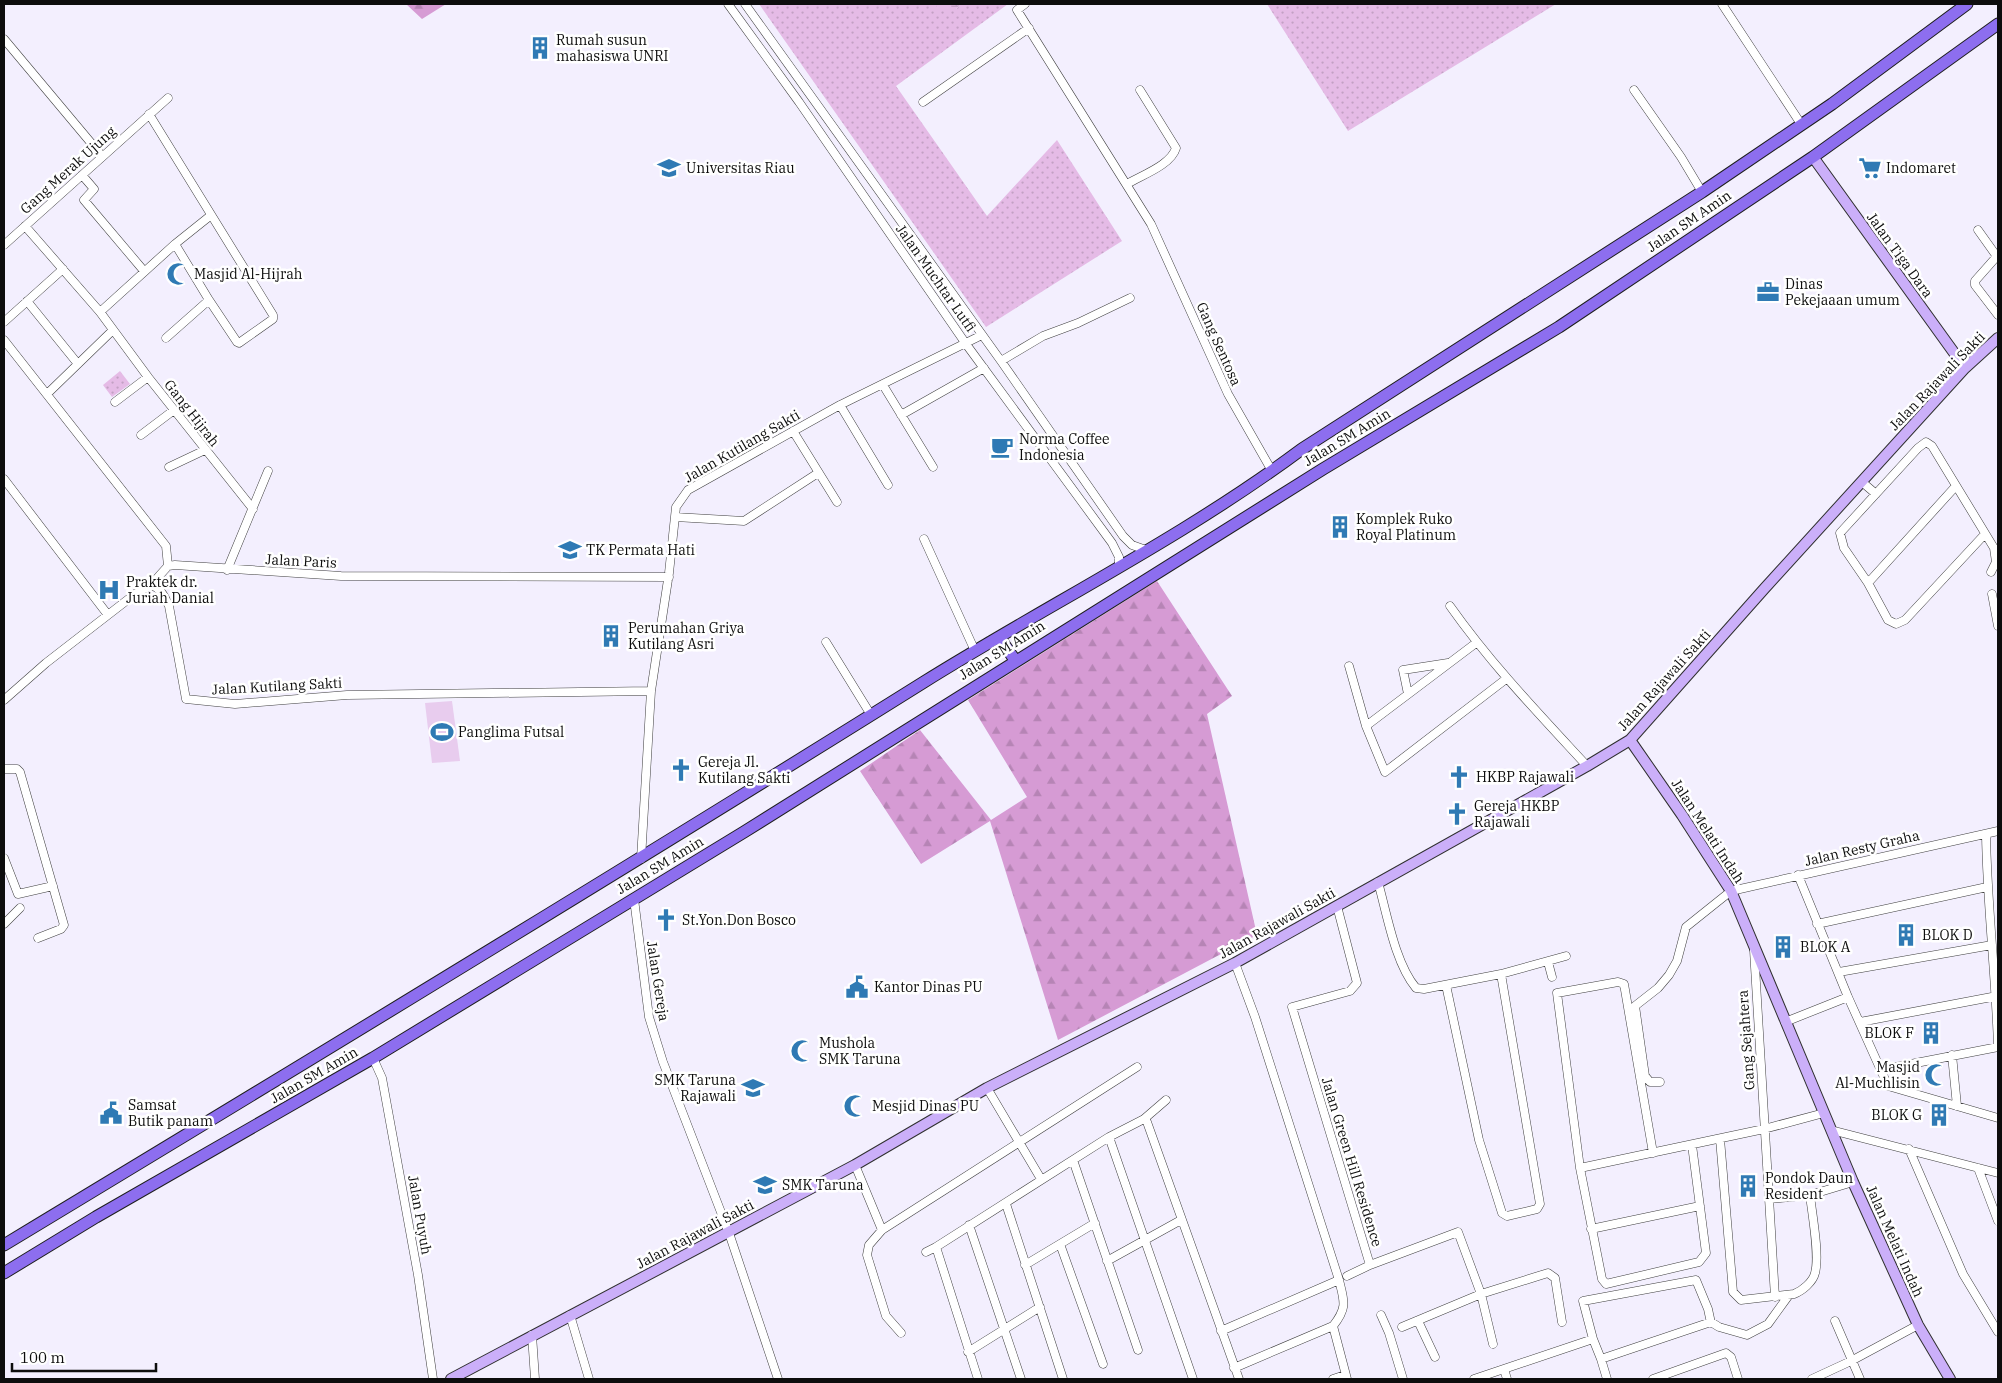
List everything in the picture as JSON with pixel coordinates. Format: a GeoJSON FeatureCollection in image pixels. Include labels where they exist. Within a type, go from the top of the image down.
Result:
{"type":"FeatureCollection","features":[{"type":"Feature","properties":{"kind":"main road","name":"Jalan SM Amin"},"geometry":{"type":"LineString","coordinates":[[4,1245],[641,859],[975,651],[1119,567],[1272,471],[1302,449],[1702,192],[1801,124],[1967,4]]}},
{"type":"Feature","properties":{"kind":"main road","name":"Jalan SM Amin"},"geometry":{"type":"LineString","coordinates":[[4,1273],[96,1217],[373,1058],[634,899],[1323,469],[1558,327],[1813,157],[1998,24]]}},
{"type":"Feature","properties":{"kind":"main road","name":"Jalan Tiga Dara"},"geometry":{"type":"LineString","coordinates":[[1813,157],[1965,368]]}},
{"type":"Feature","properties":{"kind":"main road","name":"Jalan Rajawali Sakti"},"geometry":{"type":"LineString","coordinates":[[451,1379],[855,1165],[987,1088],[1235,962],[1587,766],[1630,740],[1965,368],[1998,338]]}},
{"type":"Feature","properties":{"kind":"main road"},"geometry":{"type":"LineString","coordinates":[[999,637],[1016,660]]}},
{"type":"Feature","properties":{"kind":"main road","name":"Jalan Melati Indah"},"geometry":{"type":"LineString","coordinates":[[1630,740],[1682,814],[1731,891],[1853,1182],[1918,1325],[1950,1379]]}},
{"type":"Feature","properties":{"kind":"street","name":"Jalan Muchtar Lutfi"},"geometry":{"type":"LineString","coordinates":[[728,4],[799,102],[966,344],[1112,543],[1119,557],[1119,567]]}},
{"type":"Feature","properties":{"kind":"street","name":"Jalan Muchtar Lutfi"},"geometry":{"type":"LineString","coordinates":[[745,4],[1124,536],[1132,544],[1146,550]]}},
{"type":"Feature","properties":{"kind":"street","name":"Gang Sentosa"},"geometry":{"type":"LineString","coordinates":[[1025,4],[1016,10],[1151,224],[1228,394],[1272,471]]}},
{"type":"Feature","properties":{"kind":"street"},"geometry":{"type":"LineString","coordinates":[[1722,4],[1801,124]]}},
{"type":"Feature","properties":{"kind":"street"},"geometry":{"type":"LineString","coordinates":[[923,102],[1029,28]]}},
{"type":"Feature","properties":{"kind":"street"},"geometry":{"type":"LineString","coordinates":[[4,39],[44,84],[102,156]]}},
{"type":"Feature","properties":{"kind":"street"},"geometry":{"type":"LineString","coordinates":[[1127,184],[1174,155],[1176,148],[1140,90]]}},
{"type":"Feature","properties":{"kind":"street"},"geometry":{"type":"LineString","coordinates":[[1634,90],[1681,157],[1702,192]]}},
{"type":"Feature","properties":{"kind":"street","name":"Gang Merak Ujung"},"geometry":{"type":"LineString","coordinates":[[4,245],[168,98]]}},
{"type":"Feature","properties":{"kind":"street"},"geometry":{"type":"LineString","coordinates":[[149,114],[274,318],[239,343],[208,300],[175,244]]}},
{"type":"Feature","properties":{"kind":"street"},"geometry":{"type":"LineString","coordinates":[[82,175],[94,189],[84,200],[144,271]]}},
{"type":"Feature","properties":{"kind":"street"},"geometry":{"type":"LineString","coordinates":[[100,312],[144,271],[210,216]]}},
{"type":"Feature","properties":{"kind":"street","name":"Gang Hijrah"},"geometry":{"type":"LineString","coordinates":[[25,226],[100,312],[148,377],[252,509]]}},
{"type":"Feature","properties":{"kind":"street"},"geometry":{"type":"LineString","coordinates":[[1978,230],[1998,256],[1976,278],[1975,283],[1998,315]]}},
{"type":"Feature","properties":{"kind":"street"},"geometry":{"type":"LineString","coordinates":[[4,322],[63,269]]}},
{"type":"Feature","properties":{"kind":"street"},"geometry":{"type":"LineString","coordinates":[[1001,361],[1043,336],[1078,323],[1130,298]]}},
{"type":"Feature","properties":{"kind":"street"},"geometry":{"type":"LineString","coordinates":[[166,338],[208,300]]}},
{"type":"Feature","properties":{"kind":"street"},"geometry":{"type":"LineString","coordinates":[[27,301],[78,364]]}},
{"type":"Feature","properties":{"kind":"street"},"geometry":{"type":"LineString","coordinates":[[47,394],[113,330]]}},
{"type":"Feature","properties":{"kind":"street","name":"Jalan Kutilang Sakti"},"geometry":{"type":"LineString","coordinates":[[641,859],[651,691],[669,577],[676,507],[688,490],[792,431],[840,405],[982,335]]}},
{"type":"Feature","properties":{"kind":"street"},"geometry":{"type":"LineString","coordinates":[[4,340],[166,546],[168,566],[151,585],[134,594],[4,700]]}},
{"type":"Feature","properties":{"kind":"street"},"geometry":{"type":"LineString","coordinates":[[901,415],[984,368]]}},
{"type":"Feature","properties":{"kind":"street"},"geometry":{"type":"LineString","coordinates":[[115,402],[148,377]]}},
{"type":"Feature","properties":{"kind":"street"},"geometry":{"type":"LineString","coordinates":[[883,385],[933,467]]}},
{"type":"Feature","properties":{"kind":"street"},"geometry":{"type":"LineString","coordinates":[[840,405],[888,485]]}},
{"type":"Feature","properties":{"kind":"street"},"geometry":{"type":"LineString","coordinates":[[141,435],[174,410]]}},
{"type":"Feature","properties":{"kind":"street"},"geometry":{"type":"LineString","coordinates":[[792,431],[837,502]]}},
{"type":"Feature","properties":{"kind":"street"},"geometry":{"type":"LineString","coordinates":[[1985,534],[1900,623],[1896,624],[1888,620],[1868,583],[1844,548],[1840,532],[1918,448],[1926,442],[1932,446],[1985,534],[1996,556],[1996,562],[1991,572]]}},
{"type":"Feature","properties":{"kind":"street"},"geometry":{"type":"LineString","coordinates":[[168,467],[205,450]]}},
{"type":"Feature","properties":{"kind":"street"},"geometry":{"type":"LineString","coordinates":[[227,570],[268,471]]}},
{"type":"Feature","properties":{"kind":"street"},"geometry":{"type":"LineString","coordinates":[[675,516],[744,521],[818,473]]}},
{"type":"Feature","properties":{"kind":"street"},"geometry":{"type":"LineString","coordinates":[[4,479],[108,615]]}},
{"type":"Feature","properties":{"kind":"street"},"geometry":{"type":"LineString","coordinates":[[1862,482],[1876,494]]}},
{"type":"Feature","properties":{"kind":"street"},"geometry":{"type":"LineString","coordinates":[[1868,583],[1955,487]]}},
{"type":"Feature","properties":{"kind":"street"},"geometry":{"type":"LineString","coordinates":[[924,539],[975,651]]}},
{"type":"Feature","properties":{"kind":"street","name":"Jalan Paris"},"geometry":{"type":"LineString","coordinates":[[168,566],[341,576],[669,577]]}},
{"type":"Feature","properties":{"kind":"street","name":"Jalan Kutilang Sakti"},"geometry":{"type":"LineString","coordinates":[[151,585],[158,587],[169,606],[186,699],[235,704],[347,695],[651,691]]}},
{"type":"Feature","properties":{"kind":"street"},"geometry":{"type":"LineString","coordinates":[[1992,594],[1997,609],[1998,626]]}},
{"type":"Feature","properties":{"kind":"street"},"geometry":{"type":"LineString","coordinates":[[1450,606],[1476,643],[1506,679],[1587,766]]}},
{"type":"Feature","properties":{"kind":"street"},"geometry":{"type":"LineString","coordinates":[[826,642],[871,715]]}},
{"type":"Feature","properties":{"kind":"street"},"geometry":{"type":"LineString","coordinates":[[1366,726],[1476,643]]}},
{"type":"Feature","properties":{"kind":"street"},"geometry":{"type":"LineString","coordinates":[[1408,694],[1402,670],[1450,663]]}},
{"type":"Feature","properties":{"kind":"street"},"geometry":{"type":"LineString","coordinates":[[1349,666],[1366,726],[1383,772],[1387,772],[1506,679]]}},
{"type":"Feature","properties":{"kind":"street"},"geometry":{"type":"LineString","coordinates":[[4,769],[17,769],[20,772],[64,925],[61,929],[38,938]]}},
{"type":"Feature","properties":{"kind":"street","name":"Jalan Resty Graha"},"geometry":{"type":"LineString","coordinates":[[1731,891],[1998,831]]}},
{"type":"Feature","properties":{"kind":"street"},"geometry":{"type":"LineString","coordinates":[[1880,1070],[1998,1047],[1997,996],[1987,887],[1986,834]]}},
{"type":"Feature","properties":{"kind":"street"},"geometry":{"type":"LineString","coordinates":[[4,858],[18,894],[54,886]]}},
{"type":"Feature","properties":{"kind":"street"},"geometry":{"type":"LineString","coordinates":[[1798,875],[1848,998],[1888,1086],[1998,1118]]}},
{"type":"Feature","properties":{"kind":"street"},"geometry":{"type":"LineString","coordinates":[[1378,882],[1408,978],[1416,988],[1424,989],[1501,974],[1566,956]]}},
{"type":"Feature","properties":{"kind":"street"},"geometry":{"type":"LineString","coordinates":[[1818,924],[1987,887]]}},
{"type":"Feature","properties":{"kind":"street"},"geometry":{"type":"LineString","coordinates":[[1660,1082],[1650,1082],[1645,1076],[1635,1006],[1658,988],[1669,975],[1677,961],[1686,927],[1731,891]]}},
{"type":"Feature","properties":{"kind":"street","name":"Jalan Gereja"},"geometry":{"type":"LineString","coordinates":[[634,899],[649,1017],[662,1062],[729,1232],[778,1379]]}},
{"type":"Feature","properties":{"kind":"street","name":"Jalan Green Hill Residence"},"geometry":{"type":"LineString","coordinates":[[1337,906],[1357,982],[1350,991],[1292,1007],[1370,1265],[1458,1232],[1481,1294],[1494,1344]]}},
{"type":"Feature","properties":{"kind":"street"},"geometry":{"type":"LineString","coordinates":[[4,924],[20,908]]}},
{"type":"Feature","properties":{"kind":"street"},"geometry":{"type":"LineString","coordinates":[[1838,972],[1992,945]]}},
{"type":"Feature","properties":{"kind":"street","name":"Gang Sejahtera"},"geometry":{"type":"LineString","coordinates":[[1754,949],[1775,1297]]}},
{"type":"Feature","properties":{"kind":"street"},"geometry":{"type":"LineString","coordinates":[[1234,1368],[1333,1326],[1342,1314],[1345,1304],[1255,1017],[1235,962]]}},
{"type":"Feature","properties":{"kind":"street"},"geometry":{"type":"LineString","coordinates":[[1548,962],[1552,977]]}},
{"type":"Feature","properties":{"kind":"street"},"geometry":{"type":"LineString","coordinates":[[1446,985],[1479,1140],[1502,1213],[1507,1216],[1537,1208],[1540,1204],[1501,974]]}},
{"type":"Feature","properties":{"kind":"street"},"geometry":{"type":"LineString","coordinates":[[1653,1153],[1624,984],[1618,982],[1557,993],[1580,1168],[1602,1279],[1606,1284],[1700,1262],[1706,1253],[1692,1145]]}},
{"type":"Feature","properties":{"kind":"street"},"geometry":{"type":"LineString","coordinates":[[1860,1022],[1997,996]]}},
{"type":"Feature","properties":{"kind":"street"},"geometry":{"type":"LineString","coordinates":[[1785,1022],[1848,998]]}},
{"type":"Feature","properties":{"kind":"street"},"geometry":{"type":"LineString","coordinates":[[1952,1055],[1957,1106]]}},
{"type":"Feature","properties":{"kind":"street","name":"Jalan Puyuh"},"geometry":{"type":"LineString","coordinates":[[373,1058],[382,1078],[418,1275],[433,1379]]}},
{"type":"Feature","properties":{"kind":"street"},"geometry":{"type":"LineString","coordinates":[[901,1333],[886,1316],[867,1256],[869,1245],[882,1230],[1137,1067]]}},
{"type":"Feature","properties":{"kind":"street"},"geometry":{"type":"LineString","coordinates":[[987,1088],[1041,1179]]}},
{"type":"Feature","properties":{"kind":"street"},"geometry":{"type":"LineString","coordinates":[[926,1252],[1006,1204],[1041,1179],[1109,1137],[1144,1119],[1166,1100]]}},
{"type":"Feature","properties":{"kind":"street"},"geometry":{"type":"LineString","coordinates":[[1580,1168],[1720,1139],[1824,1113]]}},
{"type":"Feature","properties":{"kind":"street"},"geometry":{"type":"LineString","coordinates":[[1144,1119],[1148,1122],[1181,1220],[1239,1379]]}},
{"type":"Feature","properties":{"kind":"street"},"geometry":{"type":"LineString","coordinates":[[1831,1130],[1998,1173]]}},
{"type":"Feature","properties":{"kind":"street"},"geometry":{"type":"LineString","coordinates":[[1109,1137],[1193,1379]]}},
{"type":"Feature","properties":{"kind":"street"},"geometry":{"type":"LineString","coordinates":[[1720,1139],[1733,1292],[1741,1300],[1789,1295],[1801,1291],[1815,1276],[1816,1262],[1810,1194]]}},
{"type":"Feature","properties":{"kind":"street"},"geometry":{"type":"LineString","coordinates":[[1909,1149],[1963,1274],[1998,1332]]}},
{"type":"Feature","properties":{"kind":"street"},"geometry":{"type":"LineString","coordinates":[[1073,1160],[1138,1350]]}},
{"type":"Feature","properties":{"kind":"street"},"geometry":{"type":"LineString","coordinates":[[855,1165],[882,1230]]}},
{"type":"Feature","properties":{"kind":"street"},"geometry":{"type":"LineString","coordinates":[[1978,1168],[1998,1221]]}},
{"type":"Feature","properties":{"kind":"street"},"geometry":{"type":"LineString","coordinates":[[1769,1198],[1810,1194],[1853,1182]]}},
{"type":"Feature","properties":{"kind":"street"},"geometry":{"type":"LineString","coordinates":[[1006,1204],[1063,1379]]}},
{"type":"Feature","properties":{"kind":"street"},"geometry":{"type":"LineString","coordinates":[[1591,1229],[1700,1206]]}},
{"type":"Feature","properties":{"kind":"street"},"geometry":{"type":"LineString","coordinates":[[1107,1261],[1181,1220]]}},
{"type":"Feature","properties":{"kind":"street"},"geometry":{"type":"LineString","coordinates":[[1025,1265],[1096,1223]]}},
{"type":"Feature","properties":{"kind":"street"},"geometry":{"type":"LineString","coordinates":[[969,1225],[1021,1379]]}},
{"type":"Feature","properties":{"kind":"street"},"geometry":{"type":"LineString","coordinates":[[1060,1244],[1103,1364]]}},
{"type":"Feature","properties":{"kind":"street"},"geometry":{"type":"LineString","coordinates":[[936,1247],[978,1379]]}},
{"type":"Feature","properties":{"kind":"street"},"geometry":{"type":"LineString","coordinates":[[1347,1276],[1370,1265]]}},
{"type":"Feature","properties":{"kind":"street"},"geometry":{"type":"LineString","coordinates":[[1402,1327],[1481,1294],[1548,1273],[1555,1278],[1562,1322]]}},
{"type":"Feature","properties":{"kind":"street"},"geometry":{"type":"LineString","coordinates":[[1221,1332],[1339,1280]]}},
{"type":"Feature","properties":{"kind":"street"},"geometry":{"type":"LineString","coordinates":[[1607,1379],[1593,1339],[1583,1301],[1696,1280],[1708,1309],[1710,1322]]}},
{"type":"Feature","properties":{"kind":"street"},"geometry":{"type":"LineString","coordinates":[[1601,1359],[1710,1322],[1747,1335],[1768,1324],[1789,1295]]}},
{"type":"Feature","properties":{"kind":"street"},"geometry":{"type":"LineString","coordinates":[[968,1352],[1040,1307]]}},
{"type":"Feature","properties":{"kind":"street"},"geometry":{"type":"LineString","coordinates":[[570,1315],[589,1379]]}},
{"type":"Feature","properties":{"kind":"street"},"geometry":{"type":"LineString","coordinates":[[1381,1315],[1389,1334],[1402,1379]]}},
{"type":"Feature","properties":{"kind":"street"},"geometry":{"type":"LineString","coordinates":[[1418,1321],[1434,1357]]}},
{"type":"Feature","properties":{"kind":"street"},"geometry":{"type":"LineString","coordinates":[[1835,1321],[1851,1362],[1860,1379]]}},
{"type":"Feature","properties":{"kind":"street"},"geometry":{"type":"LineString","coordinates":[[1812,1379],[1851,1362],[1918,1325]]}},
{"type":"Feature","properties":{"kind":"street"},"geometry":{"type":"LineString","coordinates":[[1333,1326],[1346,1377],[1333,1379]]}},
{"type":"Feature","properties":{"kind":"street"},"geometry":{"type":"LineString","coordinates":[[532,1335],[535,1379]]}},
{"type":"Feature","properties":{"kind":"street"},"geometry":{"type":"LineString","coordinates":[[1474,1379],[1593,1339]]}},
{"type":"Feature","properties":{"kind":"street"},"geometry":{"type":"LineString","coordinates":[[1653,1379],[1677,1375],[1726,1353],[1731,1357],[1738,1379]]}},
{"type":"Feature","properties":{"kind":"street"},"geometry":{"type":"LineString","coordinates":[[1504,1369],[1507,1379]]}},
{"type":"Feature","properties":{"kind":"green space"},"geometry":{"type":"Polygon","coordinates":[[[406,4],[446,4],[422,19],[406,4]]]}},
{"type":"Feature","properties":{"kind":"green space"},"geometry":{"type":"Polygon","coordinates":[[[759,4],[936,4],[936,9],[956,9],[961,4],[1008,4],[896,86],[987,216],[1057,140],[1122,241],[986,327],[759,4]]]}},
{"type":"Feature","properties":{"kind":"green space"},"geometry":{"type":"Polygon","coordinates":[[[936,4],[961,4],[956,9],[936,9],[936,4]]]}},
{"type":"Feature","properties":{"kind":"green space"},"geometry":{"type":"Polygon","coordinates":[[[1267,4],[1556,4],[1348,131],[1267,4]]]}},
{"type":"Feature","properties":{"kind":"green space"},"geometry":{"type":"Polygon","coordinates":[[[120,371],[130,384],[112,397],[103,385],[120,371]]]}},
{"type":"Feature","properties":{"kind":"green space"},"geometry":{"type":"Polygon","coordinates":[[[1157,581],[1232,696],[1207,714],[1257,935],[1058,1040],[990,821],[921,864],[860,771],[920,730],[991,820],[1027,797],[968,700],[1157,581]]]}},
{"type":"Feature","properties":{"kind":"shaded area","name":"Panglima Futsal"},"geometry":{"type":"Polygon","coordinates":[[[452,701],[460,761],[432,763],[425,703],[452,701]]]}},
{"type":"Feature","properties":{"kind":"place","name":"Rumah susun mahasiswa UNRI"},"geometry":{"type":"Point","coordinates":[540,48]}},
{"type":"Feature","properties":{"kind":"place","name":"Universitas Riau"},"geometry":{"type":"Point","coordinates":[669,168]}},
{"type":"Feature","properties":{"kind":"place","name":"Indomaret"},"geometry":{"type":"Point","coordinates":[1870,168]}},
{"type":"Feature","properties":{"kind":"place","name":"Masjid Al-Hijrah"},"geometry":{"type":"Point","coordinates":[178,274]}},
{"type":"Feature","properties":{"kind":"place","name":"Dinas Pekejaaan umum"},"geometry":{"type":"Point","coordinates":[1768,292]}},
{"type":"Feature","properties":{"kind":"place","name":"Norma Coffee Indonesia"},"geometry":{"type":"Point","coordinates":[1002,447]}},
{"type":"Feature","properties":{"kind":"place","name":"Komplek Ruko Royal Platinum"},"geometry":{"type":"Point","coordinates":[1340,527]}},
{"type":"Feature","properties":{"kind":"place","name":"TK Permata Hati"},"geometry":{"type":"Point","coordinates":[570,550]}},
{"type":"Feature","properties":{"kind":"place","name":"Praktek dr. Juriah Danial"},"geometry":{"type":"Point","coordinates":[109,590]}},
{"type":"Feature","properties":{"kind":"place","name":"Perumahan Griya Kutilang Asri"},"geometry":{"type":"Point","coordinates":[611,636]}},
{"type":"Feature","properties":{"kind":"place","name":"Panglima Futsal"},"geometry":{"type":"Point","coordinates":[442,732]}},
{"type":"Feature","properties":{"kind":"place","name":"Gereja Jl. Kutilang Sakti"},"geometry":{"type":"Point","coordinates":[681,770]}},
{"type":"Feature","properties":{"kind":"place","name":"HKBP Rajawali"},"geometry":{"type":"Point","coordinates":[1459,777]}},
{"type":"Feature","properties":{"kind":"place","name":"Gereja HKBP Rajawali"},"geometry":{"type":"Point","coordinates":[1457,814]}},
{"type":"Feature","properties":{"kind":"place","name":"St.Yon.Don Bosco"},"geometry":{"type":"Point","coordinates":[666,920]}},
{"type":"Feature","properties":{"kind":"place","name":"BLOK D"},"geometry":{"type":"Point","coordinates":[1906,935]}},
{"type":"Feature","properties":{"kind":"place","name":"BLOK A"},"geometry":{"type":"Point","coordinates":[1783,947]}},
{"type":"Feature","properties":{"kind":"place","name":"Kantor Dinas PU"},"geometry":{"type":"Point","coordinates":[857,987]}},
{"type":"Feature","properties":{"kind":"place","name":"BLOK F"},"geometry":{"type":"Point","coordinates":[1931,1033]}},
{"type":"Feature","properties":{"kind":"place","name":"Mushola SMK Taruna"},"geometry":{"type":"Point","coordinates":[802,1051]}},
{"type":"Feature","properties":{"kind":"place","name":"Masjid Al-Muchlisin"},"geometry":{"type":"Point","coordinates":[1936,1075]}},
{"type":"Feature","properties":{"kind":"place","name":"SMK Taruna Rajawali"},"geometry":{"type":"Point","coordinates":[753,1088]}},
{"type":"Feature","properties":{"kind":"place","name":"Mesjid Dinas PU"},"geometry":{"type":"Point","coordinates":[855,1106]}},
{"type":"Feature","properties":{"kind":"place","name":"Samsat Butik panam"},"geometry":{"type":"Point","coordinates":[111,1113]}},
{"type":"Feature","properties":{"kind":"place","name":"BLOK G"},"geometry":{"type":"Point","coordinates":[1939,1115]}},
{"type":"Feature","properties":{"kind":"place","name":"SMK Taruna"},"geometry":{"type":"Point","coordinates":[765,1185]}},
{"type":"Feature","properties":{"kind":"place","name":"Pondok Daun Resident"},"geometry":{"type":"Point","coordinates":[1748,1186]}}]}
